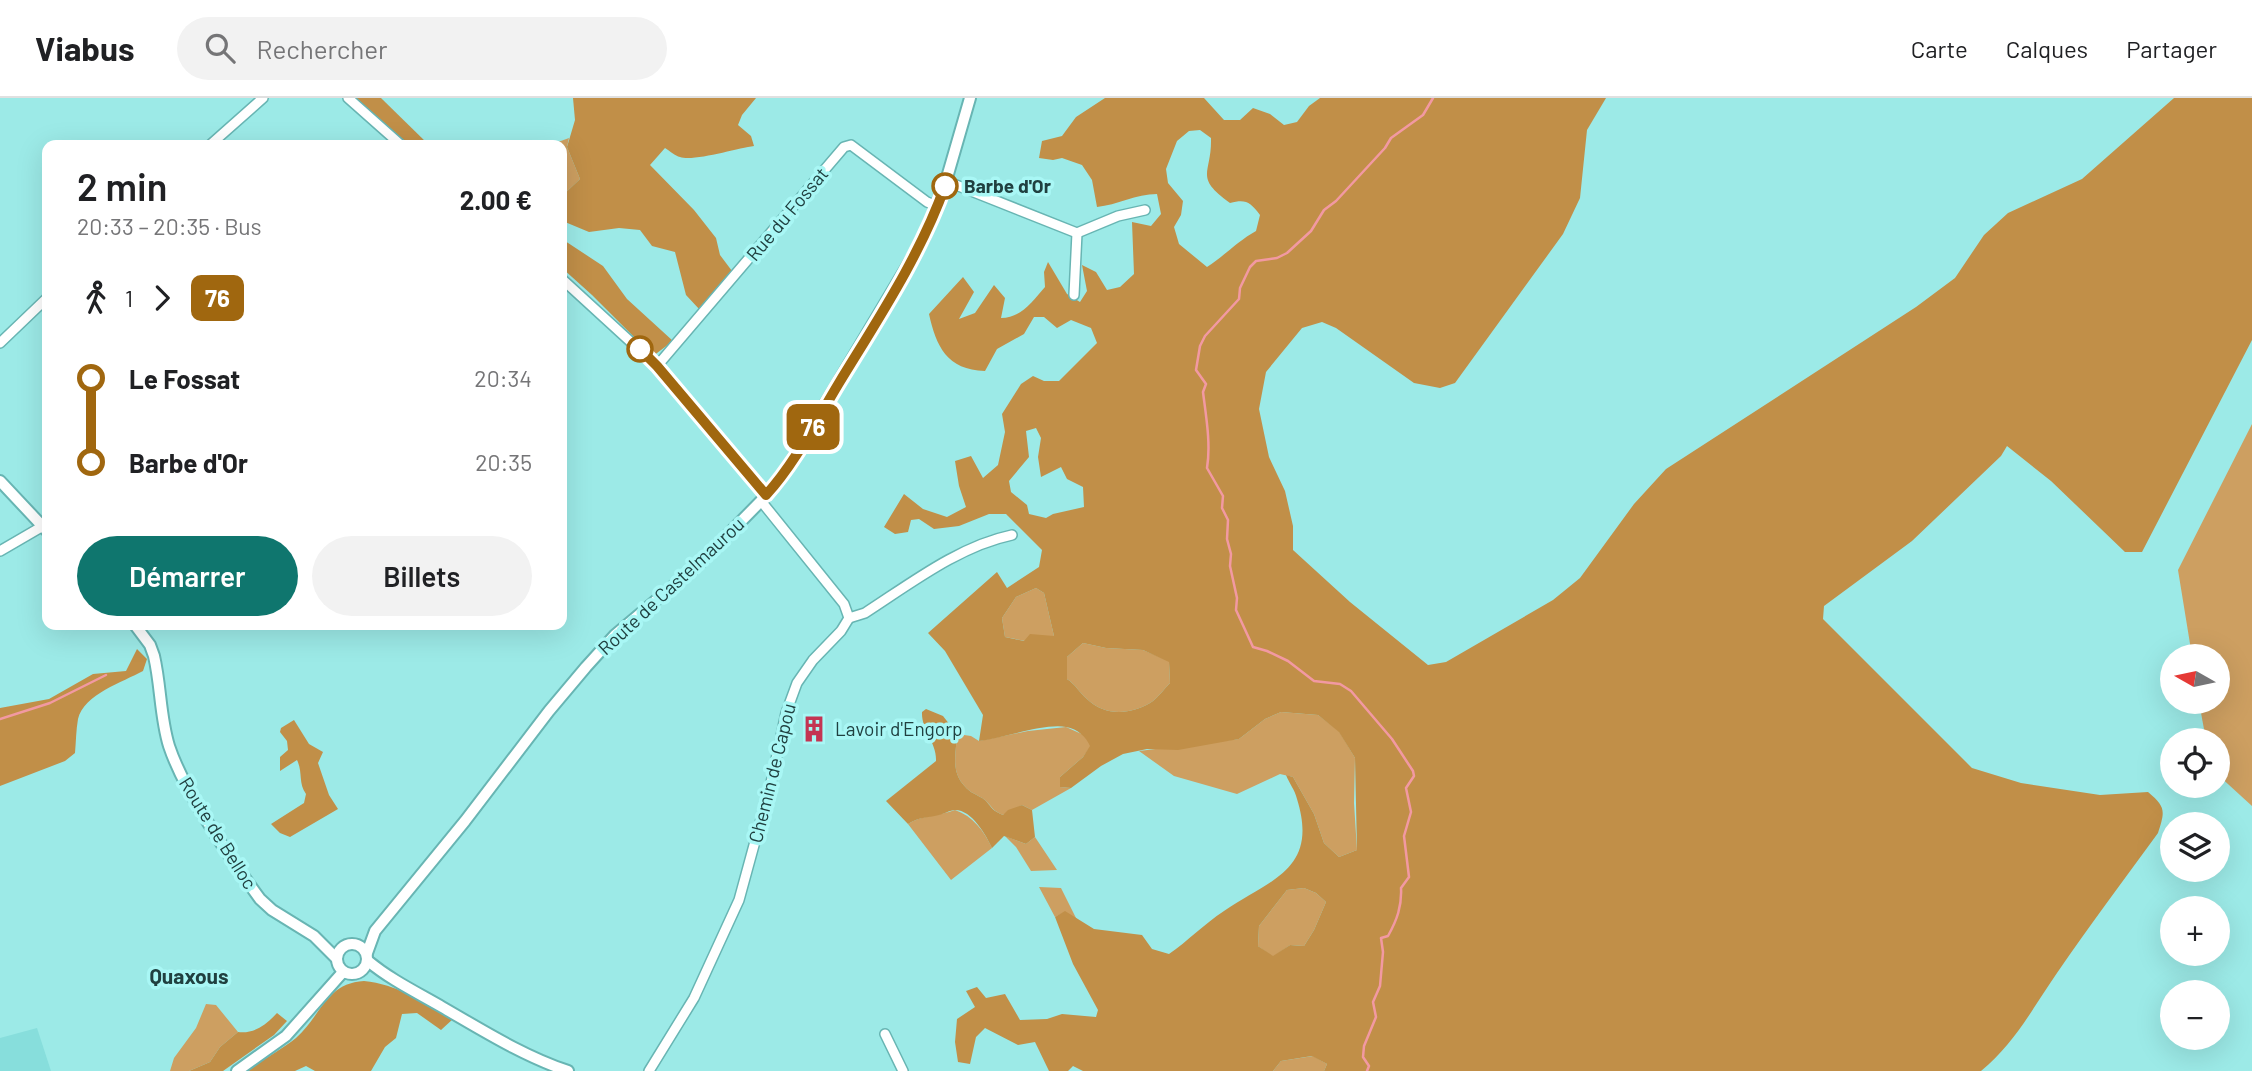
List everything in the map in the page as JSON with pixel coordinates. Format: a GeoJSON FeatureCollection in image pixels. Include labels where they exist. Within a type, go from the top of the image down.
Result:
{"type":"FeatureCollection","features":[{"type":"Feature","properties":{"kind":"street"},"geometry":{"type":"LineString","coordinates":[[216,140],[263,98]]}},
{"type":"Feature","properties":{"kind":"street"},"geometry":{"type":"LineString","coordinates":[[348,98],[395,140]]}},
{"type":"Feature","properties":{"kind":"street","name":"Route de Castelmaurou"},"geometry":{"type":"LineString","coordinates":[[350,945],[374,931],[465,821],[549,711],[615,635],[698,565],[764,498],[786,470],[924,237],[946,181],[970,98]]}},
{"type":"Feature","properties":{"kind":"street","name":"Rue du Fossat"},"geometry":{"type":"LineString","coordinates":[[657,366],[844,147],[851,145],[927,202],[937,206]]}},
{"type":"Feature","properties":{"kind":"street"},"geometry":{"type":"LineString","coordinates":[[946,181],[1077,233],[1118,216],[1145,210]]}},
{"type":"Feature","properties":{"kind":"street"},"geometry":{"type":"LineString","coordinates":[[1074,295],[1077,277],[1077,233]]}},
{"type":"Feature","properties":{"kind":"street"},"geometry":{"type":"LineString","coordinates":[[567,284],[657,366],[764,498],[844,604],[849,618],[865,613],[956,557],[995,539],[1012,536]]}},
{"type":"Feature","properties":{"kind":"street"},"geometry":{"type":"LineString","coordinates":[[0,343],[42,303]]}},
{"type":"Feature","properties":{"kind":"street"},"geometry":{"type":"LineString","coordinates":[[0,481],[42,525]]}},
{"type":"Feature","properties":{"kind":"street"},"geometry":{"type":"LineString","coordinates":[[0,551],[42,530]]}},
{"type":"Feature","properties":{"kind":"street","name":"Chemin de Capou"},"geometry":{"type":"LineString","coordinates":[[649,1071],[694,998],[739,900],[771,783],[786,713],[797,683],[849,618]]}},
{"type":"Feature","properties":{"kind":"street","name":"Route de Belloc"},"geometry":{"type":"LineString","coordinates":[[139,630],[150,645],[154,656],[167,739],[192,795],[260,899],[272,910],[314,936],[337,959],[343,972]]}},
{"type":"Feature","properties":{"kind":"street","name":"Route de Castelmaurou"},"geometry":{"type":"LineString","coordinates":[[367,957],[374,931]]}},
{"type":"Feature","properties":{"kind":"street","name":"Route de Belloc"},"geometry":{"type":"LineString","coordinates":[[314,936],[362,947],[367,957],[392,980]]}},
{"type":"Feature","properties":{"kind":"street"},"geometry":{"type":"LineString","coordinates":[[337,959],[339,951],[350,945]]}},
{"type":"Feature","properties":{"kind":"street"},"geometry":{"type":"LineString","coordinates":[[361,972],[367,957]]}},
{"type":"Feature","properties":{"kind":"street"},"geometry":{"type":"LineString","coordinates":[[237,1071],[286,1036],[343,972],[355,975],[361,972],[392,980],[537,1060],[568,1071]]}},
{"type":"Feature","properties":{"kind":"street"},"geometry":{"type":"LineString","coordinates":[[885,1034],[903,1071]]}},
{"type":"Feature","properties":{"kind":"shaded area"},"geometry":{"type":"Polygon","coordinates":[[[355,98],[381,98],[424,140],[402,140],[355,98]]]}},
{"type":"Feature","properties":{"kind":"shaded area"},"geometry":{"type":"Polygon","coordinates":[[[573,98],[756,98],[742,115],[738,125],[751,136],[754,146],[686,158],[676,156],[665,148],[650,165],[694,210],[716,238],[720,255],[732,271],[700,310],[686,295],[675,252],[652,246],[640,230],[619,228],[589,232],[567,223],[567,191],[580,179],[567,147],[575,120],[573,98]]]}},
{"type":"Feature","properties":{"kind":"shaded area"},"geometry":{"type":"Polygon","coordinates":[[[1105,98],[1204,98],[1224,120],[1240,120],[1253,108],[1270,114],[1284,125],[1297,122],[1309,106],[1320,98],[1606,98],[1587,130],[1580,198],[1563,234],[1455,383],[1440,388],[1414,383],[1336,328],[1322,322],[1302,328],[1266,372],[1259,409],[1269,457],[1285,491],[1293,526],[1293,550],[1350,602],[1428,665],[1446,662],[1553,600],[1580,578],[1634,504],[1666,469],[1916,307],[1955,278],[1984,235],[2008,213],[2082,179],[2174,98],[2252,98],[2252,340],[2142,552],[2125,552],[2051,481],[2007,446],[2001,456],[1912,541],[1824,606],[1823,619],[1972,768],[2021,783],[2100,795],[2148,792],[2161,806],[2162,812],[2160,812],[2158,833],[2004,1049],[1981,1071],[1324,1071],[1327,1064],[1312,1056],[1281,1061],[1273,1071],[1083,1071],[1073,1066],[1068,1071],[1049,1071],[1035,1042],[1018,1045],[985,1028],[976,1037],[970,1064],[958,1062],[955,1042],[957,1019],[975,1007],[966,991],[977,987],[986,998],[1005,994],[1020,1020],[1047,1019],[1062,1014],[1096,1017],[1098,1010],[1073,964],[1055,917],[1065,911],[1094,929],[1142,935],[1152,949],[1169,954],[1217,916],[1286,870],[1296,857],[1301,842],[1302,823],[1296,796],[1286,775],[1293,777],[1314,814],[1324,843],[1339,857],[1357,850],[1355,758],[1339,732],[1318,715],[1281,712],[1265,719],[1239,739],[1178,750],[1147,749],[1123,754],[1071,788],[1060,787],[1060,777],[1083,757],[1090,746],[1084,737],[1074,730],[1047,727],[979,741],[983,715],[945,651],[928,633],[997,572],[1007,588],[1039,567],[1042,550],[1006,514],[989,514],[959,526],[934,529],[919,519],[911,520],[908,532],[895,534],[884,527],[904,494],[923,509],[947,517],[966,507],[955,461],[971,456],[983,478],[998,465],[1005,432],[1002,414],[1021,384],[1033,376],[1044,381],[1059,381],[1097,343],[1091,328],[1071,320],[1057,328],[1044,317],[1034,317],[1024,334],[997,349],[985,371],[961,366],[952,361],[940,346],[929,314],[963,277],[974,292],[959,319],[975,313],[994,285],[1005,298],[1001,318],[1020,312],[1045,287],[1044,272],[1048,262],[1067,294],[1080,302],[1087,291],[1082,265],[1096,272],[1107,290],[1120,287],[1134,274],[1132,222],[1151,226],[1161,214],[1157,194],[1097,207],[1092,180],[1082,165],[1062,158],[1039,158],[1042,141],[1062,136],[1076,117],[1105,98]],[[1200,130],[1189,131],[1177,141],[1166,169],[1168,183],[1183,201],[1181,215],[1174,227],[1179,244],[1207,267],[1256,231],[1260,215],[1247,203],[1230,203],[1212,187],[1207,174],[1211,138],[1200,130]],[[1036,428],[1026,431],[1029,457],[1009,481],[1011,492],[1027,505],[1029,514],[1046,518],[1084,507],[1083,487],[1067,479],[1061,467],[1041,477],[1038,457],[1041,438],[1036,428]],[[1036,588],[1016,597],[1002,618],[1005,637],[1024,641],[1030,634],[1054,636],[1044,593],[1036,588]],[[1083,643],[1067,657],[1067,679],[1094,705],[1109,711],[1142,707],[1150,703],[1170,683],[1169,662],[1143,650],[1106,648],[1083,643]],[[1304,888],[1287,890],[1259,926],[1258,946],[1273,956],[1290,945],[1304,946],[1326,902],[1316,893],[1304,888]]]}},
{"type":"Feature","properties":{"kind":"shaded area"},"geometry":{"type":"Polygon","coordinates":[[[567,147],[580,179],[567,191],[567,147]]]}},
{"type":"Feature","properties":{"kind":"shaded area"},"geometry":{"type":"Polygon","coordinates":[[[567,242],[603,266],[627,299],[673,341],[653,356],[567,272],[567,242]]]}},
{"type":"Feature","properties":{"kind":"shaded area"},"geometry":{"type":"Polygon","coordinates":[[[2252,424],[2252,806],[2230,786],[2230,728],[2204,728],[2201,714],[2230,714],[2230,644],[2190,644],[2178,570],[2252,424]]]}},
{"type":"Feature","properties":{"kind":"shaded area"},"geometry":{"type":"Polygon","coordinates":[[[1036,588],[1044,593],[1054,636],[1025,641],[1005,637],[1002,618],[1016,597],[1036,588]]]}},
{"type":"Feature","properties":{"kind":"shaded area"},"geometry":{"type":"Polygon","coordinates":[[[1083,643],[1106,648],[1143,650],[1169,661],[1170,683],[1150,703],[1134,710],[1109,711],[1094,705],[1067,679],[1067,657],[1083,643]]]}},
{"type":"Feature","properties":{"kind":"shaded area"},"geometry":{"type":"Polygon","coordinates":[[[137,649],[147,659],[143,671],[105,690],[88,702],[78,719],[75,753],[65,761],[0,786],[0,708],[49,699],[93,674],[126,671],[137,649]]]}},
{"type":"Feature","properties":{"kind":"shaded area"},"geometry":{"type":"Polygon","coordinates":[[[926,709],[943,716],[957,734],[955,765],[964,786],[1003,815],[1022,805],[1032,810],[1035,837],[1026,844],[1004,836],[992,848],[978,824],[961,811],[955,810],[908,824],[886,801],[936,761],[934,748],[922,719],[922,712],[926,709]]]}},
{"type":"Feature","properties":{"kind":"shaded area"},"geometry":{"type":"Polygon","coordinates":[[[1281,712],[1318,715],[1339,731],[1355,758],[1357,850],[1339,857],[1324,843],[1314,814],[1293,777],[1280,774],[1237,794],[1174,776],[1139,751],[1239,739],[1265,719],[1281,712]]]}},
{"type":"Feature","properties":{"kind":"shaded area"},"geometry":{"type":"Polygon","coordinates":[[[294,720],[309,744],[323,752],[318,763],[329,795],[338,809],[290,837],[280,833],[271,824],[304,803],[306,794],[297,760],[280,771],[280,757],[288,750],[287,741],[280,732],[281,728],[294,720]]]}},
{"type":"Feature","properties":{"kind":"shaded area"},"geometry":{"type":"Polygon","coordinates":[[[1066,727],[1086,736],[1091,746],[1083,757],[1060,777],[1060,787],[1071,788],[1032,810],[1022,805],[1003,815],[995,811],[983,798],[971,792],[959,779],[955,765],[957,734],[971,736],[979,741],[1066,727]]]}},
{"type":"Feature","properties":{"kind":"shaded area"},"geometry":{"type":"Polygon","coordinates":[[[955,810],[977,825],[992,848],[951,880],[908,824],[955,810]]]}},
{"type":"Feature","properties":{"kind":"shaded area"},"geometry":{"type":"Polygon","coordinates":[[[1005,836],[1026,844],[1035,837],[1057,870],[1031,871],[1016,847],[1005,836]]]}},
{"type":"Feature","properties":{"kind":"shaded area"},"geometry":{"type":"Polygon","coordinates":[[[1039,887],[1061,888],[1077,920],[1065,912],[1055,917],[1039,887]]]}},
{"type":"Feature","properties":{"kind":"shaded area"},"geometry":{"type":"Polygon","coordinates":[[[1304,888],[1316,893],[1326,902],[1314,930],[1304,946],[1290,945],[1273,957],[1258,946],[1259,926],[1287,890],[1304,888]]]}},
{"type":"Feature","properties":{"kind":"shaded area"},"geometry":{"type":"Polygon","coordinates":[[[364,981],[399,990],[453,1019],[441,1030],[417,1013],[402,1014],[396,1038],[385,1047],[371,1071],[315,1071],[306,1066],[295,1071],[246,1071],[296,1038],[332,994],[351,983],[364,981]]]}},
{"type":"Feature","properties":{"kind":"shaded area"},"geometry":{"type":"Polygon","coordinates":[[[206,1004],[216,1005],[238,1032],[220,1047],[210,1062],[189,1071],[170,1071],[174,1058],[196,1028],[206,1004]]]}},
{"type":"Feature","properties":{"kind":"shaded area"},"geometry":{"type":"Polygon","coordinates":[[[277,1013],[287,1021],[274,1035],[223,1071],[189,1071],[210,1062],[220,1047],[238,1032],[259,1028],[277,1013]]]}},
{"type":"Feature","properties":{"kind":"shaded area"},"geometry":{"type":"Polygon","coordinates":[[[37,1028],[51,1071],[0,1071],[0,1038],[37,1028]]]}},
{"type":"Feature","properties":{"kind":"shaded area"},"geometry":{"type":"Polygon","coordinates":[[[1313,1056],[1327,1064],[1324,1071],[1273,1071],[1281,1061],[1313,1056]]]}},
{"type":"Feature","properties":{"kind":"waterway"},"geometry":{"type":"LineString","coordinates":[[1367,1071],[1369,1066],[1363,1057],[1364,1046],[1376,1017],[1373,1002],[1380,986],[1383,952],[1381,938],[1388,936],[1394,924],[1400,907],[1401,888],[1409,877],[1404,836],[1411,812],[1406,788],[1414,776],[1413,771],[1392,739],[1351,691],[1340,684],[1314,681],[1288,661],[1253,647],[1236,610],[1237,598],[1227,539],[1228,520],[1222,508],[1223,496],[1207,468],[1208,440],[1203,392],[1206,384],[1196,370],[1200,346],[1205,336],[1239,299],[1240,288],[1250,267],[1256,261],[1277,258],[1287,253],[1311,231],[1324,210],[1336,201],[1391,138],[1423,115],[1433,98]]}},
{"type":"Feature","properties":{"kind":"waterway"},"geometry":{"type":"LineString","coordinates":[[0,719],[50,703],[106,675]]}},
{"type":"Feature","properties":{"kind":"bus line","name":"76"},"geometry":{"type":"LineString","coordinates":[[640,349],[766,495],[798,452],[900,281],[924,237],[945,186]]}},
{"type":"Feature","properties":{"kind":"place","name":"Barbe d'Or"},"geometry":{"type":"Point","coordinates":[945,186]}},
{"type":"Feature","properties":{"kind":"place","name":"Lavoir d'Engorp"},"geometry":{"type":"Point","coordinates":[814,729]}},
{"type":"Feature","properties":{"kind":"district","name":"Quaxous"},"geometry":{"type":"Point","coordinates":[189,977]}}]}
